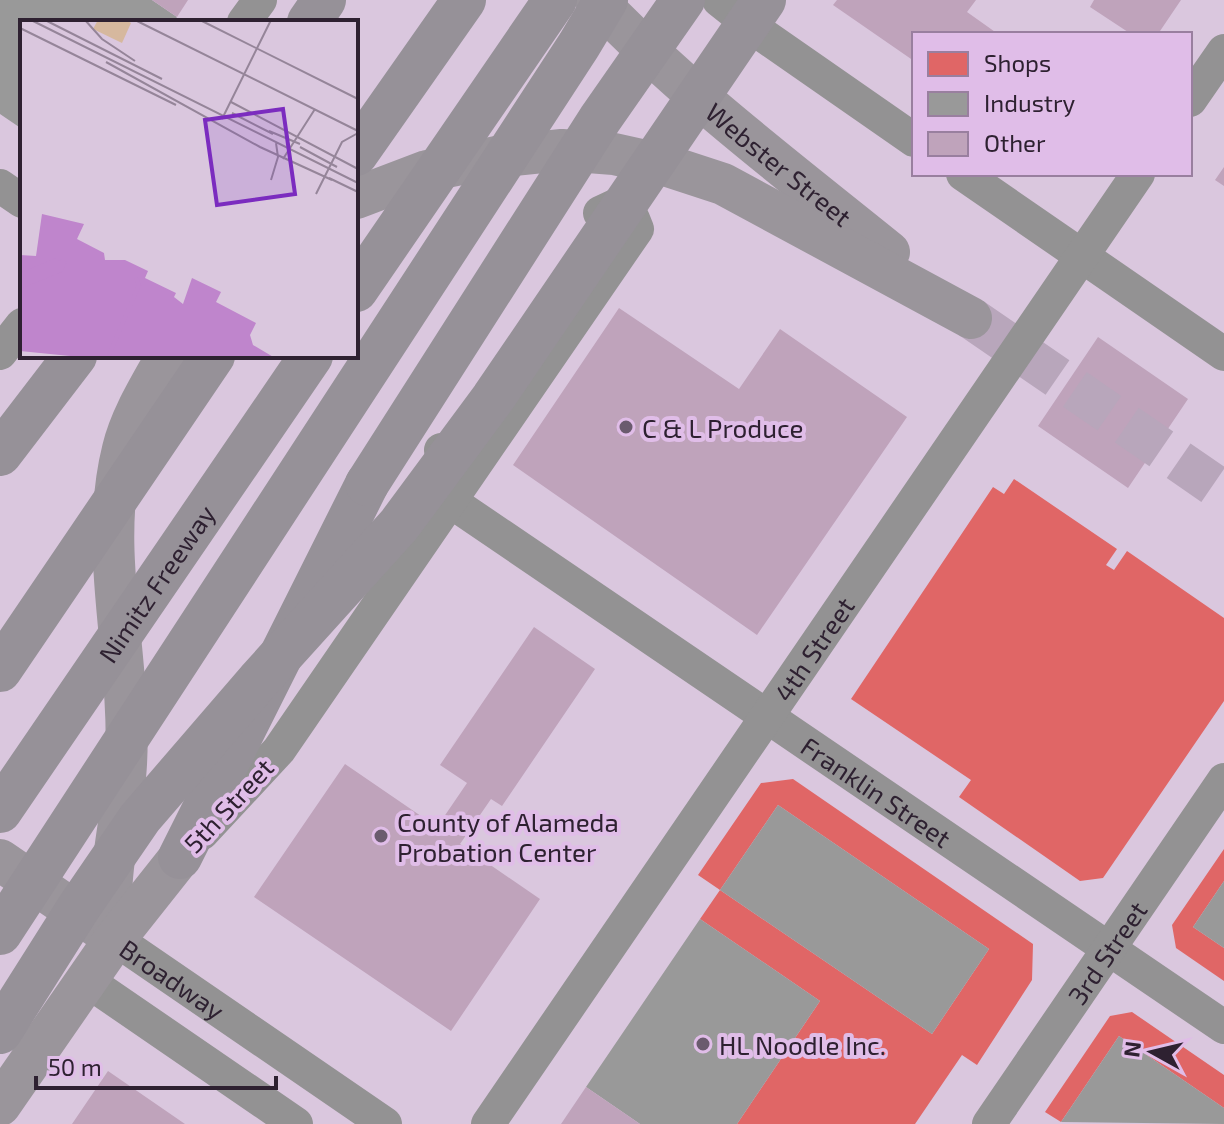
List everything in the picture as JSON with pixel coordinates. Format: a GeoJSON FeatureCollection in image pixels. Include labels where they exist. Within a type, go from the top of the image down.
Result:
{"type":"FeatureCollection","features":[{"type":"Feature","properties":{"kind":"highway"},"geometry":{"type":"LineString","coordinates":[[310,20],[324,0]]}},
{"type":"Feature","properties":{"kind":"highway"},"geometry":{"type":"LineString","coordinates":[[358,116],[427,0]]}},
{"type":"Feature","properties":{"kind":"highway"},"geometry":{"type":"LineString","coordinates":[[358,151],[464,0]]}},
{"type":"Feature","properties":{"kind":"highway"},"geometry":{"type":"LineString","coordinates":[[358,287],[555,0]]}},
{"type":"Feature","properties":{"kind":"highway"},"geometry":{"type":"LineString","coordinates":[[0,933],[606,0]]}},
{"type":"Feature","properties":{"kind":"highway"},"geometry":{"type":"LineString","coordinates":[[180,857],[367,484],[600,119],[683,0]]}},
{"type":"Feature","properties":{"kind":"highway"},"geometry":{"type":"LineString","coordinates":[[0,1032],[140,818],[399,525],[493,398],[745,9]]}},
{"type":"Feature","properties":{"kind":"highway"},"geometry":{"type":"LineString","coordinates":[[0,670],[212,358]]}},
{"type":"Feature","properties":{"kind":"highway","name":"Nimitz Freeway"},"geometry":{"type":"LineString","coordinates":[[0,811],[310,358]]}},
{"type":"Feature","properties":{"kind":"highway"},"geometry":{"type":"LineString","coordinates":[[0,454],[69,363]]}},
{"type":"Feature","properties":{"kind":"main road","name":"Webster Street"},"geometry":{"type":"LineString","coordinates":[[358,197],[427,171],[496,157],[562,150],[614,154],[668,166],[723,184],[971,318],[751,141],[634,40],[596,0]]}},
{"type":"Feature","properties":{"kind":"main road"},"geometry":{"type":"LineString","coordinates":[[115,939],[111,882],[126,764],[126,711],[112,551],[113,496],[123,446],[144,397],[166,358]]}},
{"type":"Feature","properties":{"kind":"main road","name":"5th Street"},"geometry":{"type":"LineString","coordinates":[[0,1105],[115,939],[180,857]]}},
{"type":"Feature","properties":{"kind":"main road","name":"Broadway"},"geometry":{"type":"LineString","coordinates":[[0,860],[115,939]]}},
{"type":"Feature","properties":{"kind":"main road","name":"Broadway"},"geometry":{"type":"LineString","coordinates":[[0,921],[86,980]]}},
{"type":"Feature","properties":{"kind":"street"},"geometry":{"type":"LineString","coordinates":[[245,20],[260,0]]}},
{"type":"Feature","properties":{"kind":"street"},"geometry":{"type":"LineString","coordinates":[[745,9],[787,0]]}},
{"type":"Feature","properties":{"kind":"street"},"geometry":{"type":"LineString","coordinates":[[745,9],[912,138]]}},
{"type":"Feature","properties":{"kind":"street"},"geometry":{"type":"LineString","coordinates":[[1192,97],[1224,51]]}},
{"type":"Feature","properties":{"kind":"street"},"geometry":{"type":"LineString","coordinates":[[966,176],[1224,354]]}},
{"type":"Feature","properties":{"kind":"street","name":"4th Street"},"geometry":{"type":"LineString","coordinates":[[488,1124],[1137,176]]}},
{"type":"Feature","properties":{"kind":"street"},"geometry":{"type":"LineString","coordinates":[[0,186],[20,200]]}},
{"type":"Feature","properties":{"kind":"street","name":"5th Street"},"geometry":{"type":"LineString","coordinates":[[180,857],[279,750],[637,229],[633,219],[615,206],[601,213],[440,451],[450,501]]}},
{"type":"Feature","properties":{"kind":"street"},"geometry":{"type":"LineString","coordinates":[[0,353],[20,328]]}},
{"type":"Feature","properties":{"kind":"street","name":"Franklin Street"},"geometry":{"type":"LineString","coordinates":[[450,501],[1224,1027]]}},
{"type":"Feature","properties":{"kind":"street","name":"3rd Street"},"geometry":{"type":"LineString","coordinates":[[989,1124],[1224,780]]}},
{"type":"Feature","properties":{"kind":"street","name":"Broadway"},"geometry":{"type":"LineString","coordinates":[[115,939],[385,1124]]}},
{"type":"Feature","properties":{"kind":"street","name":"Broadway"},"geometry":{"type":"LineString","coordinates":[[86,980],[296,1124]]}},
{"type":"Feature","properties":{"kind":"building: Shops"},"geometry":{"type":"Polygon","coordinates":[[[1014,479],[1117,549],[1106,565],[1114,570],[1127,551],[1224,618],[1224,701],[1103,878],[1080,881],[959,797],[971,780],[851,699],[993,487],[1004,494],[1014,479]]]}},
{"type":"Feature","properties":{"kind":"building: Shops"},"geometry":{"type":"Polygon","coordinates":[[[793,779],[1033,944],[1032,980],[977,1065],[962,1055],[915,1124],[737,1124],[820,1001],[700,919],[720,890],[698,875],[761,783],[793,779]],[[778,805],[720,890],[932,1034],[989,949],[778,805]]]}},
{"type":"Feature","properties":{"kind":"building: Shops"},"geometry":{"type":"Polygon","coordinates":[[[1224,849],[1224,881],[1193,927],[1224,948],[1224,981],[1176,948],[1172,925],[1224,849]]]}},
{"type":"Feature","properties":{"kind":"building: Shops"},"geometry":{"type":"Polygon","coordinates":[[[1132,1012],[1224,1075],[1224,1108],[1119,1036],[1061,1122],[1045,1112],[1110,1016],[1132,1012]]]}},
{"type":"Feature","properties":{"kind":"building: Industry"},"geometry":{"type":"Polygon","coordinates":[[[0,0],[152,0],[177,17],[175,20],[20,20],[20,128],[0,114],[0,0]]]}},
{"type":"Feature","properties":{"kind":"building: Industry"},"geometry":{"type":"Polygon","coordinates":[[[778,805],[989,949],[932,1034],[720,890],[778,805]]]}},
{"type":"Feature","properties":{"kind":"building: Industry"},"geometry":{"type":"Polygon","coordinates":[[[1224,881],[1224,948],[1193,927],[1224,881]]]}},
{"type":"Feature","properties":{"kind":"building: Industry","name":"HL Noodle Inc."},"geometry":{"type":"Polygon","coordinates":[[[700,919],[820,1001],[737,1124],[640,1124],[586,1087],[700,919]]]}},
{"type":"Feature","properties":{"kind":"building: Industry"},"geometry":{"type":"Polygon","coordinates":[[[1119,1036],[1224,1108],[1224,1124],[1061,1122],[1119,1036]]]}},
{"type":"Feature","properties":{"kind":"building: Other"},"geometry":{"type":"Polygon","coordinates":[[[152,0],[188,0],[177,17],[152,0]]]}},
{"type":"Feature","properties":{"kind":"building: Other"},"geometry":{"type":"Polygon","coordinates":[[[837,0],[976,0],[967,12],[995,32],[912,32],[912,60],[833,5],[837,0]]]}},
{"type":"Feature","properties":{"kind":"building: Other"},"geometry":{"type":"Polygon","coordinates":[[[1094,0],[1181,0],[1159,32],[1128,32],[1090,7],[1094,0]]]}},
{"type":"Feature","properties":{"kind":"building: Other"},"geometry":{"type":"Polygon","coordinates":[[[1224,167],[1224,186],[1215,180],[1224,167]]]}},
{"type":"Feature","properties":{"kind":"building: Other"},"geometry":{"type":"Polygon","coordinates":[[[619,308],[739,389],[780,329],[907,417],[757,635],[513,465],[619,308]]]}},
{"type":"Feature","properties":{"kind":"building: Other"},"geometry":{"type":"Polygon","coordinates":[[[1098,337],[1188,399],[1128,488],[1038,426],[1098,337]]]}},
{"type":"Feature","properties":{"kind":"building: Other","name":"County of Alameda Probation Center"},"geometry":{"type":"Polygon","coordinates":[[[534,627],[595,669],[502,806],[491,799],[460,844],[540,899],[451,1031],[254,897],[345,764],[437,827],[467,783],[440,765],[534,627]]]}},
{"type":"Feature","properties":{"kind":"building: Other"},"geometry":{"type":"Polygon","coordinates":[[[108,1071],[185,1124],[72,1124],[108,1071]]]}},
{"type":"Feature","properties":{"kind":"building: Other"},"geometry":{"type":"Polygon","coordinates":[[[586,1087],[640,1124],[561,1124],[586,1087]]]}},
{"type":"Feature","properties":{"kind":"tunnel"},"geometry":{"type":"LineString","coordinates":[[971,318],[1224,492]]}},
{"type":"Feature","properties":{"kind":"place","name":"C & L Produce"},"geometry":{"type":"Point","coordinates":[626,427]}},
{"type":"Feature","properties":{"kind":"place","name":"County of Alameda Probation Center"},"geometry":{"type":"Point","coordinates":[381,836]}},
{"type":"Feature","properties":{"kind":"place","name":"HL Noodle Inc."},"geometry":{"type":"Point","coordinates":[703,1044]}}]}
